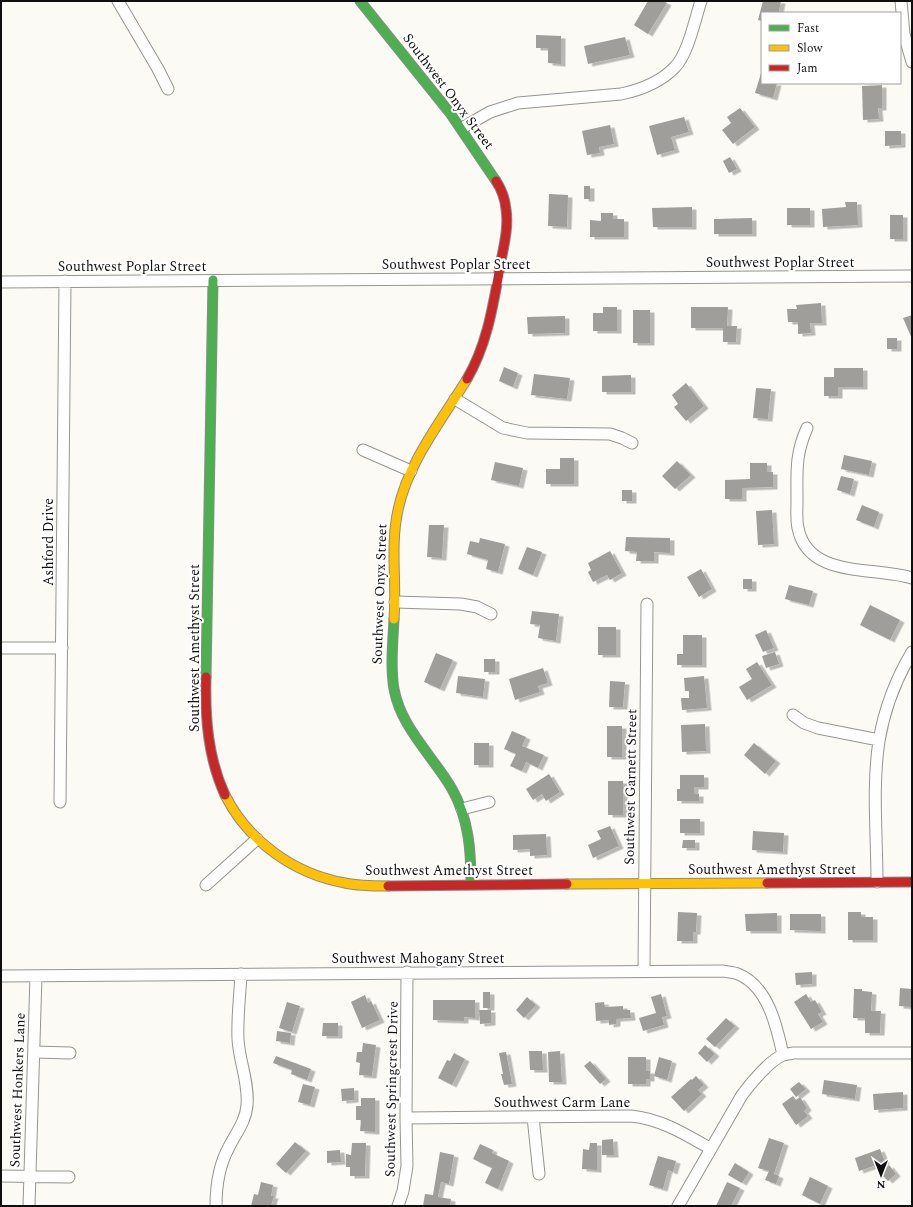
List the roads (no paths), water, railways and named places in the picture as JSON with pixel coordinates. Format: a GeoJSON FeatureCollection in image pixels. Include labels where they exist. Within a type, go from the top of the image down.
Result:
{"type":"FeatureCollection","features":[{"type":"Feature","properties":{"kind":"street"},"geometry":{"type":"LineString","coordinates":[[118,1],[168,89]]}},
{"type":"Feature","properties":{"kind":"street","name":"Southwest Onyx Street"},"geometry":{"type":"LineString","coordinates":[[360,1],[462,128],[498,183],[504,196],[506,208],[506,235],[485,338],[472,370],[411,471],[401,499],[396,524],[394,546],[395,602],[392,671],[394,690],[399,707],[407,724],[453,790],[462,809],[471,857],[471,884]]}},
{"type":"Feature","properties":{"kind":"street"},"geometry":{"type":"LineString","coordinates":[[462,128],[490,112],[518,103],[621,94],[635,91],[662,78],[676,66],[684,52],[701,1]]}},
{"type":"Feature","properties":{"kind":"street"},"geometry":{"type":"LineString","coordinates":[[901,1],[904,34],[912,62]]}},
{"type":"Feature","properties":{"kind":"street","name":"Southwest Poplar Street"},"geometry":{"type":"LineString","coordinates":[[1,282],[912,276]]}},
{"type":"Feature","properties":{"kind":"street","name":"Southwest Amethyst Street"},"geometry":{"type":"LineString","coordinates":[[213,280],[206,687],[208,729],[211,754],[217,778],[241,821],[257,839],[274,853],[294,865],[318,875],[341,882],[362,885],[912,882]]}},
{"type":"Feature","properties":{"kind":"street","name":"Ashford Drive"},"geometry":{"type":"LineString","coordinates":[[60,802],[65,281]]}},
{"type":"Feature","properties":{"kind":"street"},"geometry":{"type":"LineString","coordinates":[[455,399],[503,428],[515,431],[527,433],[610,434],[632,443]]}},
{"type":"Feature","properties":{"kind":"street"},"geometry":{"type":"LineString","coordinates":[[806,428],[800,443],[797,461],[797,516],[798,528],[802,540],[811,553],[823,562],[838,567],[900,574],[912,578]]}},
{"type":"Feature","properties":{"kind":"street"},"geometry":{"type":"LineString","coordinates":[[363,450],[411,471]]}},
{"type":"Feature","properties":{"kind":"street"},"geometry":{"type":"LineString","coordinates":[[395,602],[461,604],[477,607],[491,614]]}},
{"type":"Feature","properties":{"kind":"street","name":"Southwest Garnett Street"},"geometry":{"type":"LineString","coordinates":[[644,971],[647,604]]}},
{"type":"Feature","properties":{"kind":"street"},"geometry":{"type":"LineString","coordinates":[[1,648],[62,648]]}},
{"type":"Feature","properties":{"kind":"street"},"geometry":{"type":"LineString","coordinates":[[877,882],[876,771],[879,740],[885,715],[894,691],[912,652]]}},
{"type":"Feature","properties":{"kind":"street"},"geometry":{"type":"LineString","coordinates":[[793,715],[804,723],[818,728],[879,740]]}},
{"type":"Feature","properties":{"kind":"street"},"geometry":{"type":"LineString","coordinates":[[462,809],[489,802]]}},
{"type":"Feature","properties":{"kind":"street"},"geometry":{"type":"LineString","coordinates":[[206,885],[257,839]]}},
{"type":"Feature","properties":{"kind":"street","name":"Southwest Mahogany Street"},"geometry":{"type":"LineString","coordinates":[[1,976],[723,971],[737,973],[750,981],[761,993],[772,1014],[777,1028],[783,1055]]}},
{"type":"Feature","properties":{"kind":"street","name":"Southwest Springcrest Drive"},"geometry":{"type":"LineString","coordinates":[[398,1206],[403,1191],[407,1166],[406,1118],[408,972]]}},
{"type":"Feature","properties":{"kind":"street"},"geometry":{"type":"LineString","coordinates":[[216,1206],[216,1193],[220,1170],[228,1148],[243,1122],[247,1106],[247,1084],[241,1063],[238,1038],[242,974]]}},
{"type":"Feature","properties":{"kind":"street","name":"Southwest Honkers Lane"},"geometry":{"type":"LineString","coordinates":[[29,1206],[36,976]]}},
{"type":"Feature","properties":{"kind":"street"},"geometry":{"type":"LineString","coordinates":[[34,1052],[70,1053]]}},
{"type":"Feature","properties":{"kind":"street"},"geometry":{"type":"LineString","coordinates":[[678,1206],[742,1095],[751,1082],[775,1060],[783,1055],[793,1053],[912,1053]]}},
{"type":"Feature","properties":{"kind":"street","name":"Southwest Carm Lane"},"geometry":{"type":"LineString","coordinates":[[406,1118],[631,1116],[645,1118],[678,1130],[711,1149]]}},
{"type":"Feature","properties":{"kind":"street"},"geometry":{"type":"LineString","coordinates":[[533,1117],[539,1174]]}},
{"type":"Feature","properties":{"kind":"street"},"geometry":{"type":"LineString","coordinates":[[1,1176],[69,1177]]}}]}
